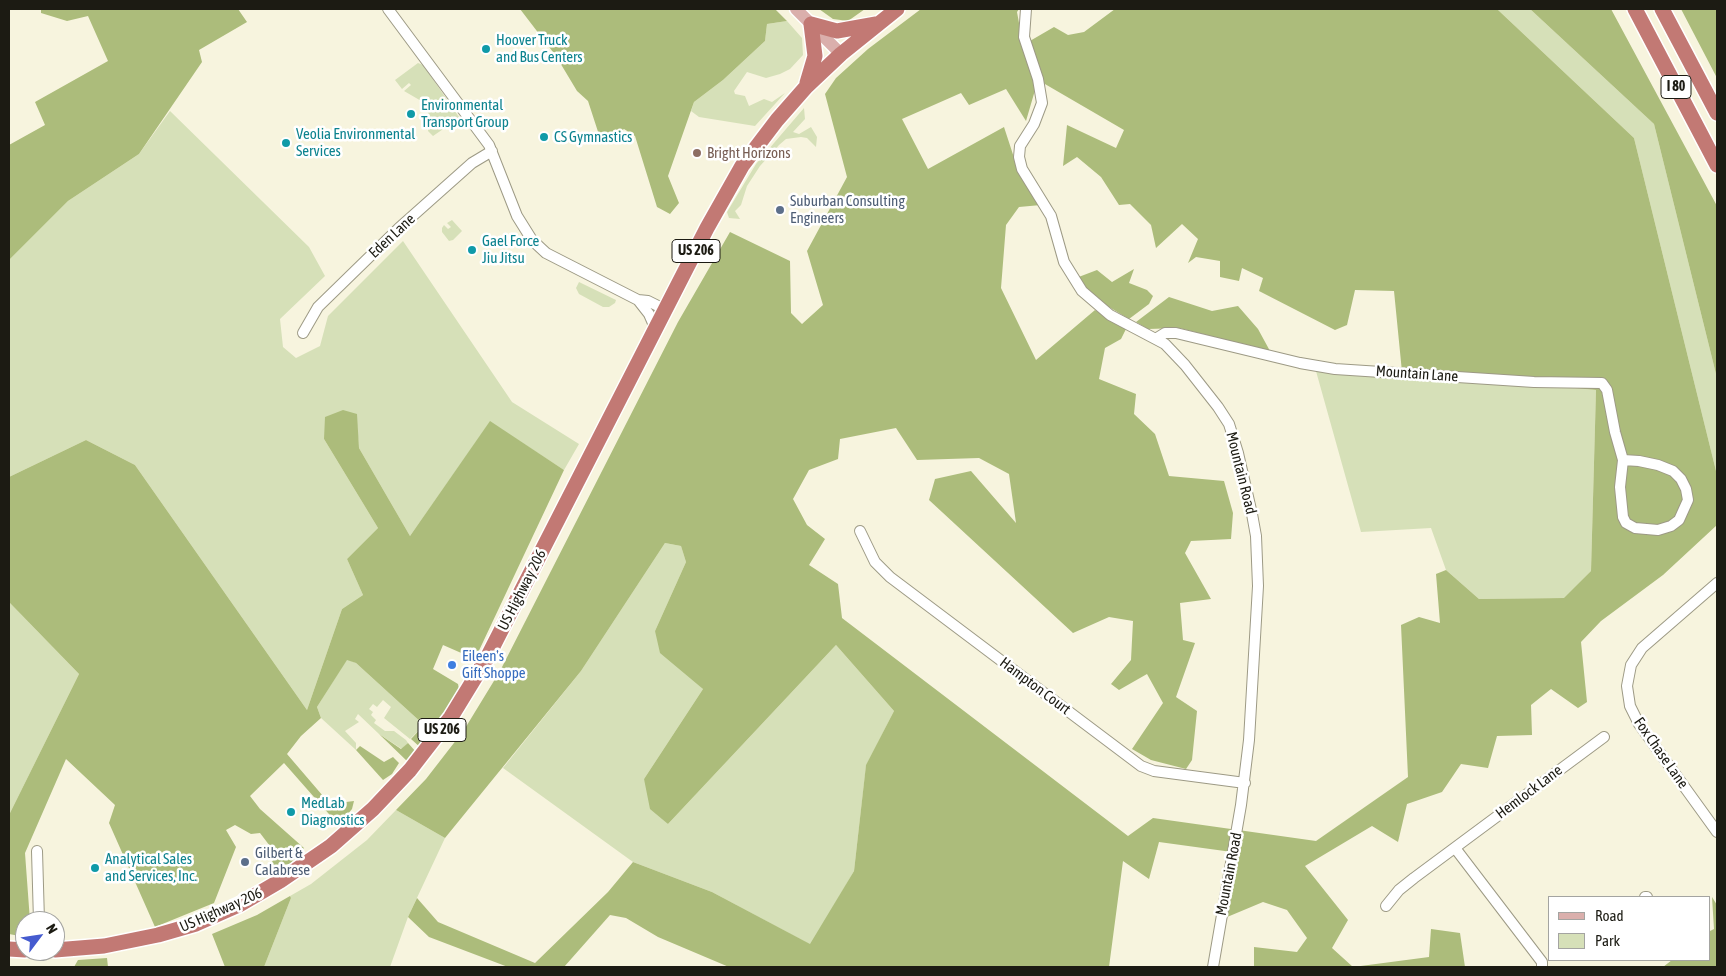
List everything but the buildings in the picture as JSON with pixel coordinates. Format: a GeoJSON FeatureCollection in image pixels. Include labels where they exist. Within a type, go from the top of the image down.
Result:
{"type":"FeatureCollection","features":[{"type":"Feature","properties":{"kind":"highway","name":"US 206"},"geometry":{"type":"LineString","coordinates":[[656,330],[719,205],[742,166],[777,120],[806,87],[841,54],[897,9]]}},
{"type":"Feature","properties":{"kind":"highway"},"geometry":{"type":"LineString","coordinates":[[1626,9],[1643,41],[1692,119]]}},
{"type":"Feature","properties":{"kind":"highway","name":"I 80"},"geometry":{"type":"LineString","coordinates":[[1635,9],[1717,165]]}},
{"type":"Feature","properties":{"kind":"highway","name":"I 80"},"geometry":{"type":"LineString","coordinates":[[1662,9],[1717,113]]}},
{"type":"Feature","properties":{"kind":"highway"},"geometry":{"type":"LineString","coordinates":[[806,87],[816,56],[811,24],[837,31],[877,24]]}},
{"type":"Feature","properties":{"kind":"highway","name":"US Highway 206"},"geometry":{"type":"LineString","coordinates":[[65,949],[118,944],[158,935],[196,924],[234,907],[280,882],[321,853],[387,794],[429,747],[473,684],[656,330]]}},
{"type":"Feature","properties":{"kind":"main road"},"geometry":{"type":"LineString","coordinates":[[796,9],[841,54]]}},
{"type":"Feature","properties":{"kind":"street"},"geometry":{"type":"LineString","coordinates":[[388,9],[492,151],[519,221],[536,244],[560,261],[638,300],[648,301],[666,310]]}},
{"type":"Feature","properties":{"kind":"street","name":"Mountain Road"},"geometry":{"type":"LineString","coordinates":[[1026,9],[1024,37],[1038,79],[1042,103],[1034,124],[1020,146],[1019,157],[1022,169],[1051,216],[1064,262],[1082,291],[1110,315],[1157,338],[1185,365],[1224,415],[1238,453],[1256,536],[1258,586],[1245,783],[1213,967]]}},
{"type":"Feature","properties":{"kind":"street","name":"Eden Lane"},"geometry":{"type":"LineString","coordinates":[[303,333],[318,307],[399,228],[472,163],[492,151]]}},
{"type":"Feature","properties":{"kind":"street"},"geometry":{"type":"LineString","coordinates":[[638,300],[649,314],[656,330]]}},
{"type":"Feature","properties":{"kind":"street","name":"Mountain Lane"},"geometry":{"type":"LineString","coordinates":[[1157,338],[1165,333],[1176,332],[1300,363],[1335,369],[1534,382],[1602,383],[1608,390],[1615,432],[1623,460]]}},
{"type":"Feature","properties":{"kind":"street"},"geometry":{"type":"LineString","coordinates":[[1623,460],[1639,461],[1658,466],[1673,472],[1681,479],[1686,489],[1688,500],[1679,520],[1672,526],[1658,530],[1635,528],[1626,523],[1622,517],[1620,487],[1623,460]]}},
{"type":"Feature","properties":{"kind":"street","name":"Hampton Court"},"geometry":{"type":"LineString","coordinates":[[860,531],[875,562],[890,577],[1141,766],[1154,771],[1245,783]]}},
{"type":"Feature","properties":{"kind":"street","name":"Fox Chase Lane"},"geometry":{"type":"LineString","coordinates":[[1717,583],[1642,648],[1631,665],[1627,686],[1630,706],[1639,724],[1717,832]]}},
{"type":"Feature","properties":{"kind":"street","name":"Hemlock Lane"},"geometry":{"type":"LineString","coordinates":[[1386,906],[1399,890],[1604,737]]}},
{"type":"Feature","properties":{"kind":"street"},"geometry":{"type":"LineString","coordinates":[[1455,848],[1544,963]]}},
{"type":"Feature","properties":{"kind":"street"},"geometry":{"type":"LineString","coordinates":[[37,851],[39,911]]}},
{"type":"Feature","properties":{"kind":"green space"},"geometry":{"type":"Polygon","coordinates":[[[41,9],[238,9],[247,22],[199,50],[202,62],[139,154],[68,201],[9,260],[9,145],[45,125],[35,102],[108,61],[88,16],[67,21],[41,13],[41,9]]]}},
{"type":"Feature","properties":{"kind":"green space"},"geometry":{"type":"Polygon","coordinates":[[[520,9],[775,9],[787,21],[767,24],[765,41],[723,80],[694,102],[668,176],[679,203],[670,214],[657,207],[635,136],[624,129],[602,144],[588,101],[577,91],[556,56],[520,9]]]}},
{"type":"Feature","properties":{"kind":"green space"},"geometry":{"type":"Polygon","coordinates":[[[819,9],[865,9],[848,21],[833,19],[819,9]]]}},
{"type":"Feature","properties":{"kind":"green space"},"geometry":{"type":"Polygon","coordinates":[[[921,9],[1019,9],[1017,12],[1023,45],[1054,27],[1068,35],[1084,32],[1115,9],[1497,9],[1634,138],[1717,475],[1717,525],[1663,575],[1601,621],[1581,642],[1587,702],[1578,708],[1551,689],[1531,705],[1532,735],[1497,736],[1488,768],[1461,764],[1442,792],[1407,804],[1398,842],[1372,826],[1305,866],[1348,920],[1332,948],[1353,967],[1254,967],[1254,947],[1297,952],[1307,938],[1287,910],[1263,902],[1220,920],[1232,852],[1159,842],[1149,879],[1123,861],[1109,967],[729,967],[658,937],[626,918],[610,915],[564,967],[508,967],[429,937],[408,917],[417,898],[438,922],[535,963],[608,892],[633,862],[712,892],[810,944],[854,871],[866,765],[894,711],[836,645],[668,824],[650,809],[644,779],[703,689],[660,653],[655,631],[686,562],[681,546],[665,543],[581,671],[445,838],[396,810],[426,779],[464,730],[500,671],[678,322],[730,232],[790,261],[791,313],[802,324],[823,305],[807,251],[847,177],[825,94],[836,78],[868,49],[921,9]],[[1038,80],[1026,121],[1006,89],[969,105],[961,93],[902,119],[928,169],[1004,127],[1020,176],[1041,205],[1019,207],[1006,225],[1001,288],[1036,360],[1095,310],[1126,329],[1121,339],[1105,348],[1099,379],[1136,394],[1134,414],[1155,434],[1169,476],[1224,481],[1233,513],[1231,539],[1191,541],[1185,553],[1211,599],[1180,603],[1183,640],[1195,643],[1176,697],[1197,711],[1192,760],[1186,769],[1151,760],[1132,749],[1163,703],[1147,674],[1119,690],[1111,684],[1131,660],[1133,621],[1109,617],[1073,633],[929,500],[935,479],[971,471],[1016,523],[1009,474],[979,458],[917,460],[896,428],[840,439],[838,459],[809,470],[793,499],[807,525],[825,539],[809,565],[838,584],[842,618],[1128,836],[1153,818],[1316,841],[1408,777],[1401,625],[1419,617],[1440,623],[1436,574],[1446,570],[1479,599],[1564,598],[1591,571],[1596,390],[1402,372],[1394,291],[1355,290],[1347,325],[1335,330],[1259,291],[1263,278],[1242,268],[1239,281],[1220,277],[1220,261],[1196,257],[1188,263],[1198,239],[1182,224],[1156,248],[1151,225],[1130,204],[1119,205],[1101,177],[1077,157],[1063,166],[1067,125],[1116,148],[1124,130],[1038,80]]]}},
{"type":"Feature","properties":{"kind":"green space"},"geometry":{"type":"Polygon","coordinates":[[[1497,9],[1530,9],[1654,124],[1717,378],[1717,475],[1634,138],[1497,9]]]}},
{"type":"Feature","properties":{"kind":"green space"},"geometry":{"type":"Polygon","coordinates":[[[1530,9],[1611,9],[1717,206],[1717,378],[1654,124],[1530,9]]]}},
{"type":"Feature","properties":{"kind":"green space"},"geometry":{"type":"Polygon","coordinates":[[[1681,9],[1717,9],[1717,78],[1681,9]]]}},
{"type":"Feature","properties":{"kind":"green space"},"geometry":{"type":"Polygon","coordinates":[[[787,21],[802,38],[803,55],[790,69],[780,74],[766,78],[747,72],[734,91],[735,94],[745,96],[749,106],[764,99],[772,102],[785,93],[755,126],[699,117],[691,111],[694,102],[723,80],[765,41],[767,24],[787,21]]]}},
{"type":"Feature","properties":{"kind":"green space"},"geometry":{"type":"Polygon","coordinates":[[[418,63],[423,65],[459,117],[460,125],[456,127],[452,123],[433,136],[428,131],[430,116],[423,102],[404,91],[411,85],[409,83],[402,89],[395,80],[418,63]]]}},
{"type":"Feature","properties":{"kind":"green space"},"geometry":{"type":"Polygon","coordinates":[[[804,108],[805,119],[793,132],[799,134],[811,127],[817,137],[816,147],[807,138],[786,139],[760,166],[747,186],[741,205],[735,211],[740,219],[729,218],[727,212],[756,164],[804,108]]]}},
{"type":"Feature","properties":{"kind":"green space"},"geometry":{"type":"Polygon","coordinates":[[[170,111],[309,247],[325,276],[280,319],[283,347],[296,358],[320,346],[328,316],[403,241],[512,402],[579,444],[564,470],[490,422],[410,536],[359,448],[356,414],[324,439],[378,528],[347,559],[363,595],[342,609],[307,710],[135,465],[86,440],[9,477],[9,260],[68,201],[139,154],[170,111]]]}},
{"type":"Feature","properties":{"kind":"green space"},"geometry":{"type":"Polygon","coordinates":[[[452,220],[462,231],[453,240],[449,241],[442,232],[442,228],[444,225],[448,229],[451,227],[447,223],[452,220]]]}},
{"type":"Feature","properties":{"kind":"green space"},"geometry":{"type":"Polygon","coordinates":[[[1134,269],[1129,283],[1147,290],[1153,296],[1149,304],[1129,319],[1099,301],[1076,278],[1097,270],[1112,282],[1134,269]]]}},
{"type":"Feature","properties":{"kind":"green space"},"geometry":{"type":"Polygon","coordinates":[[[579,282],[616,300],[615,303],[609,307],[603,307],[579,294],[576,288],[579,282]]]}},
{"type":"Feature","properties":{"kind":"green space"},"geometry":{"type":"Polygon","coordinates":[[[1169,297],[1212,311],[1238,306],[1258,329],[1270,351],[1179,328],[1148,329],[1136,322],[1169,297]]]}},
{"type":"Feature","properties":{"kind":"green space"},"geometry":{"type":"Polygon","coordinates":[[[1314,364],[1596,390],[1591,571],[1565,598],[1479,599],[1446,570],[1431,528],[1361,532],[1314,364]]]}},
{"type":"Feature","properties":{"kind":"green space"},"geometry":{"type":"Polygon","coordinates":[[[343,410],[357,414],[359,448],[410,536],[490,421],[564,470],[475,659],[443,645],[433,669],[458,684],[459,689],[434,734],[421,748],[411,739],[424,725],[356,663],[347,660],[317,707],[321,718],[301,736],[287,754],[335,810],[346,802],[354,801],[352,809],[342,821],[336,822],[284,763],[250,796],[260,809],[304,848],[290,864],[270,866],[276,854],[260,833],[251,834],[235,825],[226,830],[236,847],[214,903],[155,927],[109,823],[115,805],[66,759],[25,853],[29,911],[15,911],[15,935],[9,934],[9,815],[79,674],[9,602],[9,477],[86,440],[135,465],[307,710],[342,609],[363,595],[347,559],[378,528],[324,439],[325,417],[343,410]]]}},
{"type":"Feature","properties":{"kind":"green space"},"geometry":{"type":"Polygon","coordinates":[[[665,543],[681,546],[686,562],[655,631],[703,689],[644,779],[668,824],[836,645],[894,711],[866,766],[854,871],[811,945],[712,892],[633,862],[503,768],[581,671],[665,543]]]}},
{"type":"Feature","properties":{"kind":"green space"},"geometry":{"type":"Polygon","coordinates":[[[9,602],[79,674],[9,815],[9,602]]]}},
{"type":"Feature","properties":{"kind":"green space"},"geometry":{"type":"Polygon","coordinates":[[[347,659],[356,663],[424,725],[410,739],[384,718],[391,707],[383,700],[377,707],[373,704],[369,709],[373,712],[371,715],[376,720],[374,723],[385,731],[394,731],[406,740],[408,743],[402,749],[379,734],[358,714],[355,719],[359,722],[345,731],[356,743],[356,750],[321,718],[317,707],[347,659]]]}},
{"type":"Feature","properties":{"kind":"green space"},"geometry":{"type":"Polygon","coordinates":[[[379,734],[401,749],[408,743],[417,753],[408,762],[379,734]]]}},
{"type":"Feature","properties":{"kind":"green space"},"geometry":{"type":"Polygon","coordinates":[[[360,746],[384,762],[393,757],[399,763],[392,774],[383,780],[356,750],[360,746]]]}},
{"type":"Feature","properties":{"kind":"green space"},"geometry":{"type":"Polygon","coordinates":[[[396,810],[445,838],[408,917],[390,967],[264,967],[291,898],[290,896],[311,884],[367,840],[396,810]]]}},
{"type":"Feature","properties":{"kind":"green space"},"geometry":{"type":"Polygon","coordinates":[[[290,896],[291,898],[264,967],[225,967],[212,934],[257,915],[290,896]]]}},
{"type":"Feature","properties":{"kind":"green space"},"geometry":{"type":"Polygon","coordinates":[[[1712,897],[1717,905],[1717,967],[1663,967],[1671,961],[1711,961],[1711,930],[1714,929],[1712,897]]]}},
{"type":"Feature","properties":{"kind":"green space"},"geometry":{"type":"Polygon","coordinates":[[[1431,929],[1460,933],[1465,967],[1353,967],[1429,957],[1431,929]]]}},
{"type":"Feature","properties":{"kind":"green space"},"geometry":{"type":"Polygon","coordinates":[[[107,958],[108,967],[74,967],[78,960],[107,958]]]}},
{"type":"Feature","properties":{"kind":"place","name":"Hoover Truck and Bus Centers"},"geometry":{"type":"Point","coordinates":[486,49]}},
{"type":"Feature","properties":{"kind":"place","name":"Environmental Transport Group"},"geometry":{"type":"Point","coordinates":[411,114]}},
{"type":"Feature","properties":{"kind":"place","name":"CS Gymnastics"},"geometry":{"type":"Point","coordinates":[544,137]}},
{"type":"Feature","properties":{"kind":"place","name":"Veolia Environmental Services"},"geometry":{"type":"Point","coordinates":[286,143]}},
{"type":"Feature","properties":{"kind":"place","name":"Bright Horizons"},"geometry":{"type":"Point","coordinates":[697,153]}},
{"type":"Feature","properties":{"kind":"place","name":"Suburban Consulting Engineers"},"geometry":{"type":"Point","coordinates":[780,210]}},
{"type":"Feature","properties":{"kind":"place","name":"Gael Force Jiu Jitsu"},"geometry":{"type":"Point","coordinates":[472,250]}},
{"type":"Feature","properties":{"kind":"place","name":"Eileen's Gift Shoppe"},"geometry":{"type":"Point","coordinates":[452,665]}},
{"type":"Feature","properties":{"kind":"place","name":"MedLab Diagnostics"},"geometry":{"type":"Point","coordinates":[291,812]}},
{"type":"Feature","properties":{"kind":"place","name":"Gilbert & Calabrese"},"geometry":{"type":"Point","coordinates":[245,862]}},
{"type":"Feature","properties":{"kind":"place","name":"Analytical Sales and Services, Inc."},"geometry":{"type":"Point","coordinates":[95,868]}}]}
